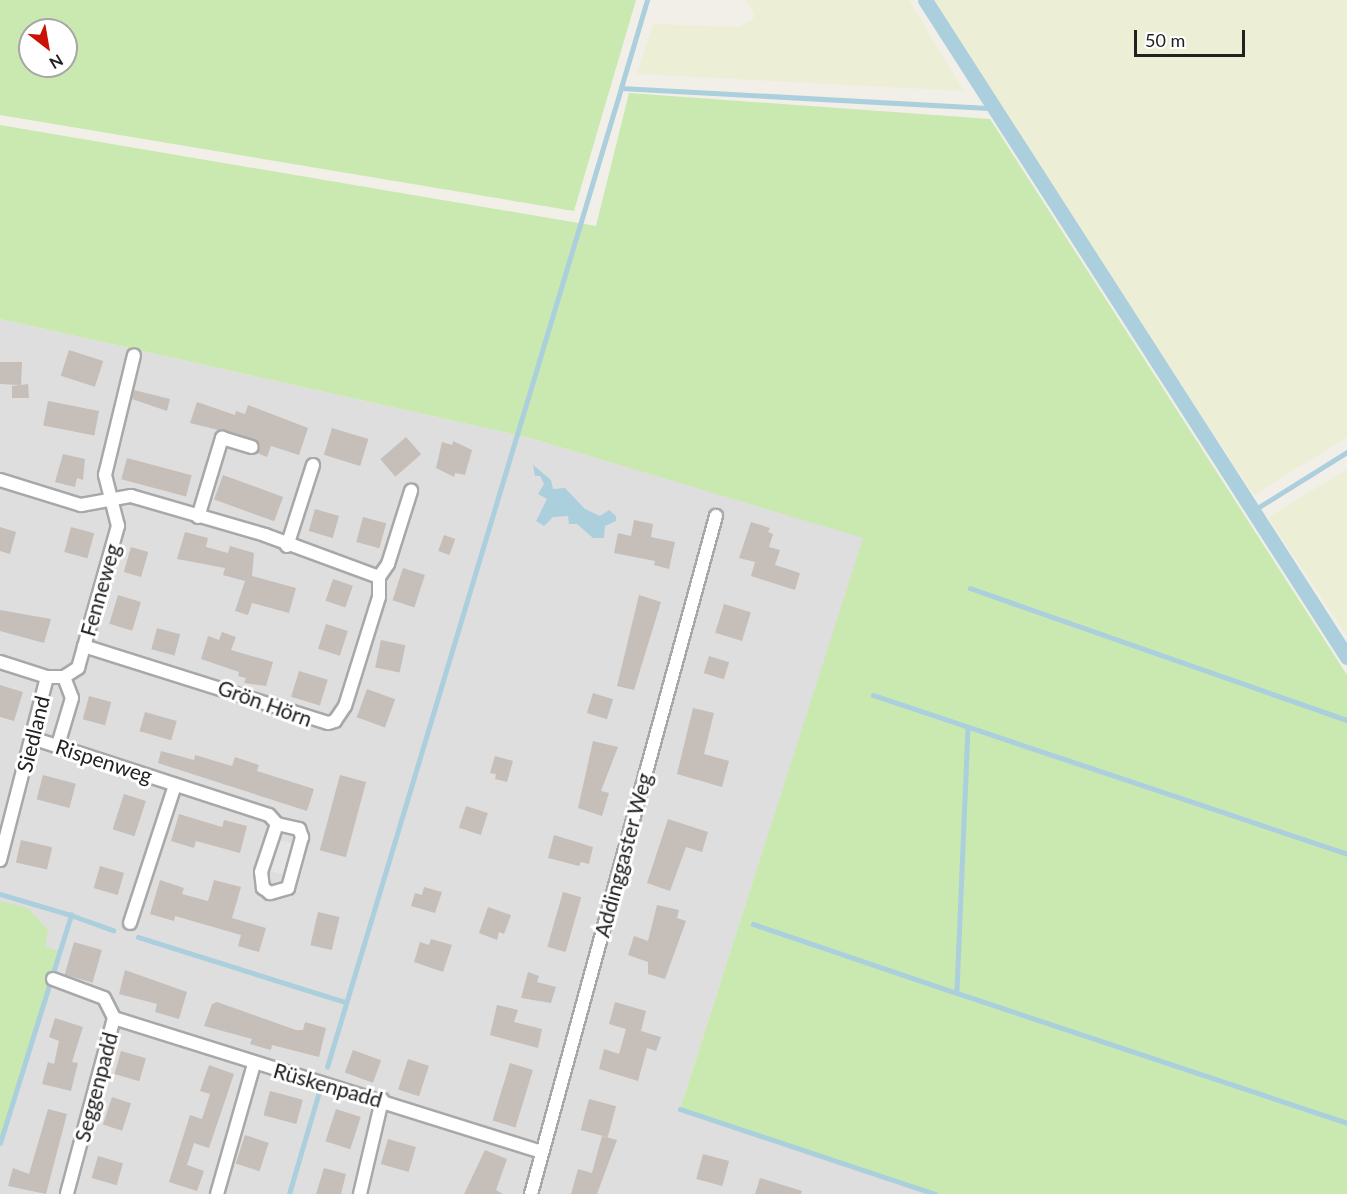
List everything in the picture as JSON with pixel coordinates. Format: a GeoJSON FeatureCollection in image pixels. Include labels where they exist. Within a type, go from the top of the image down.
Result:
{"type":"FeatureCollection","features":[{"type":"Feature","properties":{"kind":"street","name":"Fenneweg"},"geometry":{"type":"LineString","coordinates":[[64,677],[78,668],[118,526],[109,501],[105,475],[134,355]]}},
{"type":"Feature","properties":{"kind":"street"},"geometry":{"type":"LineString","coordinates":[[198,517],[222,438],[252,447]]}},
{"type":"Feature","properties":{"kind":"street"},"geometry":{"type":"LineString","coordinates":[[287,546],[313,465]]}},
{"type":"Feature","properties":{"kind":"street"},"geometry":{"type":"LineString","coordinates":[[0,480],[81,505],[131,496],[256,532],[287,546],[379,577]]}},
{"type":"Feature","properties":{"kind":"street","name":"Grön Hörn"},"geometry":{"type":"LineString","coordinates":[[84,646],[328,723],[335,721],[345,706],[379,597],[379,577],[388,564],[411,491]]}},
{"type":"Feature","properties":{"kind":"street","name":"Addinggaster Weg"},"geometry":{"type":"LineString","coordinates":[[531,1194],[716,516]]}},
{"type":"Feature","properties":{"kind":"street","name":"Siedland"},"geometry":{"type":"LineString","coordinates":[[0,663],[47,677],[64,677],[72,698],[58,745]]}},
{"type":"Feature","properties":{"kind":"street","name":"Siedland"},"geometry":{"type":"LineString","coordinates":[[0,860],[47,677]]}},
{"type":"Feature","properties":{"kind":"street","name":"Rispenweg"},"geometry":{"type":"LineString","coordinates":[[32,738],[269,815],[277,824],[291,824],[302,837],[288,888],[270,893],[263,888],[261,872],[277,824]]}},
{"type":"Feature","properties":{"kind":"street","name":"Rispenweg"},"geometry":{"type":"LineString","coordinates":[[130,923],[175,785]]}},
{"type":"Feature","properties":{"kind":"street","name":"Seggenpadd"},"geometry":{"type":"LineString","coordinates":[[53,979],[104,998],[114,1018],[67,1194]]}},
{"type":"Feature","properties":{"kind":"street","name":"Rüskenpadd"},"geometry":{"type":"LineString","coordinates":[[114,1018],[254,1064],[382,1100],[542,1152]]}},
{"type":"Feature","properties":{"kind":"street"},"geometry":{"type":"LineString","coordinates":[[217,1194],[254,1064]]}},
{"type":"Feature","properties":{"kind":"street"},"geometry":{"type":"LineString","coordinates":[[360,1194],[382,1100]]}},
{"type":"Feature","properties":{"kind":"shaded area"},"geometry":{"type":"Polygon","coordinates":[[[0,319],[530,438],[864,537],[680,1109],[930,1194],[0,1194],[0,319]]]}},
{"type":"Feature","properties":{"kind":"shaded area"},"geometry":{"type":"Polygon","coordinates":[[[278,840],[295,844],[287,875],[271,871],[278,840]]]}},
{"type":"Feature","properties":{"kind":"green space"},"geometry":{"type":"Polygon","coordinates":[[[0,0],[636,0],[574,211],[0,115],[0,0]]]}},
{"type":"Feature","properties":{"kind":"green space"},"geometry":{"type":"Polygon","coordinates":[[[746,0],[909,0],[964,91],[637,74],[653,24],[739,27],[753,19],[754,13],[746,0]]]}},
{"type":"Feature","properties":{"kind":"green space"},"geometry":{"type":"Polygon","coordinates":[[[933,0],[1347,0],[1347,437],[1254,495],[978,75],[933,0]]]}},
{"type":"Feature","properties":{"kind":"green space"},"geometry":{"type":"Polygon","coordinates":[[[629,93],[990,119],[1347,675],[1347,1194],[938,1194],[680,1109],[863,538],[530,438],[0,319],[0,125],[596,226],[629,93]]]}},
{"type":"Feature","properties":{"kind":"green space"},"geometry":{"type":"Polygon","coordinates":[[[1347,469],[1347,636],[1270,521],[1270,516],[1347,469]]]}},
{"type":"Feature","properties":{"kind":"green space"},"geometry":{"type":"Polygon","coordinates":[[[0,901],[28,908],[48,930],[45,947],[60,951],[0,1143],[0,901]]]}},
{"type":"Feature","properties":{"kind":"water"},"geometry":{"type":"Polygon","coordinates":[[[533,465],[551,480],[553,489],[565,488],[585,509],[600,516],[609,510],[616,516],[616,521],[605,526],[604,538],[593,538],[577,524],[569,524],[568,516],[553,517],[544,526],[536,521],[547,499],[538,494],[544,484],[540,476],[535,476],[533,465]]]}},
{"type":"Feature","properties":{"kind":"building"},"geometry":{"type":"Polygon","coordinates":[[[69,350],[103,361],[95,387],[61,376],[69,350]]]}},
{"type":"Feature","properties":{"kind":"building"},"geometry":{"type":"Polygon","coordinates":[[[0,362],[22,362],[21,385],[28,384],[29,398],[12,398],[12,386],[20,385],[0,384],[0,362]]]}},
{"type":"Feature","properties":{"kind":"building"},"geometry":{"type":"Polygon","coordinates":[[[134,390],[170,399],[167,411],[132,399],[134,390]]]}},
{"type":"Feature","properties":{"kind":"building"},"geometry":{"type":"Polygon","coordinates":[[[48,401],[99,411],[94,435],[43,426],[48,401]]]}},
{"type":"Feature","properties":{"kind":"building"},"geometry":{"type":"Polygon","coordinates":[[[197,402],[235,415],[236,411],[245,414],[248,405],[308,428],[299,455],[271,446],[267,457],[257,453],[260,446],[254,439],[190,423],[197,402]]]}},
{"type":"Feature","properties":{"kind":"building"},"geometry":{"type":"Polygon","coordinates":[[[332,428],[368,439],[360,466],[324,455],[332,428]]]}},
{"type":"Feature","properties":{"kind":"building"},"geometry":{"type":"Polygon","coordinates":[[[406,437],[421,454],[395,477],[380,459],[406,437]]]}},
{"type":"Feature","properties":{"kind":"building"},"geometry":{"type":"Polygon","coordinates":[[[453,441],[472,450],[465,475],[455,473],[454,477],[436,468],[442,442],[452,445],[453,441]]]}},
{"type":"Feature","properties":{"kind":"building"},"geometry":{"type":"Polygon","coordinates":[[[63,454],[85,459],[83,480],[77,478],[75,487],[55,482],[63,454]]]}},
{"type":"Feature","properties":{"kind":"building"},"geometry":{"type":"Polygon","coordinates":[[[127,458],[192,475],[186,497],[121,479],[127,458]]]}},
{"type":"Feature","properties":{"kind":"building"},"geometry":{"type":"Polygon","coordinates":[[[223,475],[283,497],[274,521],[214,499],[223,475]]]}},
{"type":"Feature","properties":{"kind":"building"},"geometry":{"type":"Polygon","coordinates":[[[315,509],[339,516],[333,538],[309,531],[315,509]]]}},
{"type":"Feature","properties":{"kind":"building"},"geometry":{"type":"Polygon","coordinates":[[[363,517],[386,523],[379,548],[356,542],[363,517]]]}},
{"type":"Feature","properties":{"kind":"building"},"geometry":{"type":"Polygon","coordinates":[[[634,520],[653,524],[651,537],[675,542],[669,569],[654,565],[655,561],[614,553],[618,533],[631,536],[634,520]]]}},
{"type":"Feature","properties":{"kind":"building"},"geometry":{"type":"Polygon","coordinates":[[[751,522],[770,528],[768,532],[773,534],[769,547],[780,550],[775,565],[800,573],[795,590],[751,576],[755,562],[739,558],[751,522]]]}},
{"type":"Feature","properties":{"kind":"building"},"geometry":{"type":"Polygon","coordinates":[[[0,527],[16,532],[10,554],[0,551],[0,527]]]}},
{"type":"Feature","properties":{"kind":"building"},"geometry":{"type":"Polygon","coordinates":[[[71,527],[94,533],[87,558],[64,552],[71,527]]]}},
{"type":"Feature","properties":{"kind":"building"},"geometry":{"type":"Polygon","coordinates":[[[185,532],[208,538],[206,547],[228,553],[230,546],[254,553],[252,576],[296,588],[289,613],[252,603],[248,615],[235,611],[245,581],[223,575],[225,568],[177,559],[185,532]]]}},
{"type":"Feature","properties":{"kind":"building"},"geometry":{"type":"Polygon","coordinates":[[[444,535],[455,539],[449,555],[438,551],[444,535]]]}},
{"type":"Feature","properties":{"kind":"building"},"geometry":{"type":"Polygon","coordinates":[[[131,547],[148,552],[141,577],[124,572],[131,547]]]}},
{"type":"Feature","properties":{"kind":"building"},"geometry":{"type":"Polygon","coordinates":[[[403,568],[425,575],[414,607],[392,600],[403,568]]]}},
{"type":"Feature","properties":{"kind":"building"},"geometry":{"type":"Polygon","coordinates":[[[333,579],[353,586],[345,608],[326,601],[333,579]]]}},
{"type":"Feature","properties":{"kind":"building"},"geometry":{"type":"Polygon","coordinates":[[[118,595],[141,602],[132,631],[109,624],[118,595]]]}},
{"type":"Feature","properties":{"kind":"building"},"geometry":{"type":"Polygon","coordinates":[[[639,595],[661,602],[634,690],[617,686],[639,595]]]}},
{"type":"Feature","properties":{"kind":"building"},"geometry":{"type":"Polygon","coordinates":[[[724,604],[751,612],[742,641],[715,633],[724,604]]]}},
{"type":"Feature","properties":{"kind":"building"},"geometry":{"type":"Polygon","coordinates":[[[0,610],[51,619],[44,643],[0,631],[0,610]]]}},
{"type":"Feature","properties":{"kind":"building"},"geometry":{"type":"Polygon","coordinates":[[[326,624],[348,631],[340,656],[318,649],[326,624]]]}},
{"type":"Feature","properties":{"kind":"building"},"geometry":{"type":"Polygon","coordinates":[[[157,628],[180,634],[174,655],[151,649],[157,628]]]}},
{"type":"Feature","properties":{"kind":"building"},"geometry":{"type":"Polygon","coordinates":[[[222,632],[236,637],[231,650],[273,662],[266,686],[244,683],[246,678],[238,676],[239,672],[201,659],[208,636],[219,640],[222,632]]]}},
{"type":"Feature","properties":{"kind":"building"},"geometry":{"type":"Polygon","coordinates":[[[381,640],[405,645],[400,673],[375,667],[381,640]]]}},
{"type":"Feature","properties":{"kind":"building"},"geometry":{"type":"Polygon","coordinates":[[[709,656],[729,662],[724,679],[704,673],[709,656]]]}},
{"type":"Feature","properties":{"kind":"building"},"geometry":{"type":"Polygon","coordinates":[[[299,671],[328,680],[320,706],[291,697],[299,671]]]}},
{"type":"Feature","properties":{"kind":"building"},"geometry":{"type":"Polygon","coordinates":[[[0,685],[23,692],[14,721],[0,717],[0,685]]]}},
{"type":"Feature","properties":{"kind":"building"},"geometry":{"type":"Polygon","coordinates":[[[367,689],[395,699],[385,727],[357,717],[367,689]]]}},
{"type":"Feature","properties":{"kind":"building"},"geometry":{"type":"Polygon","coordinates":[[[593,693],[613,699],[607,719],[587,713],[593,693]]]}},
{"type":"Feature","properties":{"kind":"building"},"geometry":{"type":"Polygon","coordinates":[[[89,696],[111,702],[105,725],[83,719],[89,696]]]}},
{"type":"Feature","properties":{"kind":"building"},"geometry":{"type":"Polygon","coordinates":[[[693,708],[714,713],[704,754],[729,761],[722,787],[677,774],[693,708]]]}},
{"type":"Feature","properties":{"kind":"building"},"geometry":{"type":"Polygon","coordinates":[[[145,712],[177,721],[171,740],[139,731],[145,712]]]}},
{"type":"Feature","properties":{"kind":"building"},"geometry":{"type":"Polygon","coordinates":[[[593,741],[618,747],[601,791],[609,793],[602,816],[578,808],[593,741]]]}},
{"type":"Feature","properties":{"kind":"building"},"geometry":{"type":"Polygon","coordinates":[[[161,751],[194,760],[195,755],[232,766],[235,757],[259,765],[257,771],[314,789],[307,811],[158,763],[161,751]]]}},
{"type":"Feature","properties":{"kind":"building"},"geometry":{"type":"Polygon","coordinates":[[[495,756],[513,761],[507,782],[495,779],[496,774],[490,773],[495,756]]]}},
{"type":"Feature","properties":{"kind":"building"},"geometry":{"type":"Polygon","coordinates":[[[43,775],[76,784],[69,808],[37,799],[43,775]]]}},
{"type":"Feature","properties":{"kind":"building"},"geometry":{"type":"Polygon","coordinates":[[[340,775],[366,782],[346,857],[320,850],[340,775]]]}},
{"type":"Feature","properties":{"kind":"building"},"geometry":{"type":"Polygon","coordinates":[[[124,794],[146,801],[134,836],[113,829],[124,794]]]}},
{"type":"Feature","properties":{"kind":"building"},"geometry":{"type":"Polygon","coordinates":[[[466,806],[488,813],[481,835],[459,828],[466,806]]]}},
{"type":"Feature","properties":{"kind":"building"},"geometry":{"type":"Polygon","coordinates":[[[179,814],[222,827],[224,820],[247,826],[240,853],[196,841],[194,848],[171,841],[179,814]]]}},
{"type":"Feature","properties":{"kind":"building"},"geometry":{"type":"Polygon","coordinates":[[[668,819],[708,832],[702,852],[686,847],[670,891],[647,883],[668,819]]]}},
{"type":"Feature","properties":{"kind":"building"},"geometry":{"type":"Polygon","coordinates":[[[554,835],[593,847],[589,864],[581,862],[579,866],[548,858],[554,835]]]}},
{"type":"Feature","properties":{"kind":"building"},"geometry":{"type":"Polygon","coordinates":[[[21,840],[52,847],[47,870],[16,862],[21,840]]]}},
{"type":"Feature","properties":{"kind":"building"},"geometry":{"type":"Polygon","coordinates":[[[100,866],[124,873],[118,895],[94,888],[100,866]]]}},
{"type":"Feature","properties":{"kind":"building"},"geometry":{"type":"Polygon","coordinates":[[[160,880],[184,888],[182,894],[208,901],[214,880],[241,887],[232,918],[266,928],[259,952],[238,946],[241,935],[175,916],[174,921],[150,914],[160,880]]]}},
{"type":"Feature","properties":{"kind":"building"},"geometry":{"type":"Polygon","coordinates":[[[424,887],[442,892],[435,913],[411,906],[415,893],[422,895],[424,887]]]}},
{"type":"Feature","properties":{"kind":"building"},"geometry":{"type":"Polygon","coordinates":[[[563,892],[581,897],[566,952],[547,947],[563,892]]]}},
{"type":"Feature","properties":{"kind":"building"},"geometry":{"type":"Polygon","coordinates":[[[657,905],[679,910],[677,918],[686,921],[665,979],[648,974],[648,962],[628,955],[634,936],[648,941],[657,905]]]}},
{"type":"Feature","properties":{"kind":"building"},"geometry":{"type":"Polygon","coordinates":[[[488,907],[511,915],[504,934],[499,932],[497,940],[479,933],[488,907]]]}},
{"type":"Feature","properties":{"kind":"building"},"geometry":{"type":"Polygon","coordinates":[[[318,912],[339,917],[332,950],[310,945],[318,912]]]}},
{"type":"Feature","properties":{"kind":"building"},"geometry":{"type":"Polygon","coordinates":[[[431,939],[452,945],[443,972],[414,962],[420,942],[429,945],[431,939]]]}},
{"type":"Feature","properties":{"kind":"building"},"geometry":{"type":"Polygon","coordinates":[[[74,942],[102,950],[93,983],[65,975],[74,942]]]}},
{"type":"Feature","properties":{"kind":"building"},"geometry":{"type":"Polygon","coordinates":[[[125,970],[187,992],[179,1019],[155,1012],[157,1004],[119,994],[125,970]]]}},
{"type":"Feature","properties":{"kind":"building"},"geometry":{"type":"Polygon","coordinates":[[[528,972],[539,976],[537,982],[556,987],[551,1003],[521,998],[528,972]]]}},
{"type":"Feature","properties":{"kind":"building"},"geometry":{"type":"Polygon","coordinates":[[[217,1002],[296,1030],[303,1030],[305,1022],[326,1028],[319,1057],[272,1045],[271,1050],[250,1044],[252,1039],[204,1026],[212,1004],[217,1002]]]}},
{"type":"Feature","properties":{"kind":"building"},"geometry":{"type":"Polygon","coordinates":[[[615,1002],[646,1011],[641,1031],[661,1037],[656,1051],[647,1048],[638,1081],[599,1069],[604,1049],[619,1054],[626,1029],[609,1024],[615,1002]]]}},
{"type":"Feature","properties":{"kind":"building"},"geometry":{"type":"Polygon","coordinates":[[[497,1005],[518,1010],[514,1022],[542,1029],[538,1048],[490,1035],[497,1005]]]}},
{"type":"Feature","properties":{"kind":"building"},"geometry":{"type":"Polygon","coordinates":[[[55,1018],[83,1027],[72,1062],[78,1063],[71,1091],[42,1084],[48,1062],[54,1064],[59,1041],[49,1037],[55,1018]]]}},
{"type":"Feature","properties":{"kind":"building"},"geometry":{"type":"Polygon","coordinates":[[[353,1050],[381,1060],[373,1083],[345,1073],[353,1050]]]}},
{"type":"Feature","properties":{"kind":"building"},"geometry":{"type":"Polygon","coordinates":[[[121,1051],[146,1058],[139,1081],[114,1074],[121,1051]]]}},
{"type":"Feature","properties":{"kind":"building"},"geometry":{"type":"Polygon","coordinates":[[[408,1059],[429,1066],[419,1096],[398,1089],[408,1059]]]}},
{"type":"Feature","properties":{"kind":"building"},"geometry":{"type":"Polygon","coordinates":[[[510,1063],[533,1070],[515,1127],[492,1120],[510,1063]]]}},
{"type":"Feature","properties":{"kind":"building"},"geometry":{"type":"Polygon","coordinates":[[[209,1065],[234,1074],[209,1148],[194,1143],[187,1165],[204,1171],[197,1191],[169,1182],[190,1115],[202,1119],[210,1094],[200,1091],[209,1065]]]}},
{"type":"Feature","properties":{"kind":"building"},"geometry":{"type":"Polygon","coordinates":[[[270,1091],[303,1100],[296,1124],[264,1115],[270,1091]]]}},
{"type":"Feature","properties":{"kind":"building"},"geometry":{"type":"Polygon","coordinates":[[[112,1097],[131,1103],[122,1131],[103,1125],[112,1097]]]}},
{"type":"Feature","properties":{"kind":"building"},"geometry":{"type":"Polygon","coordinates":[[[589,1099],[616,1106],[608,1137],[581,1130],[589,1099]]]}},
{"type":"Feature","properties":{"kind":"building"},"geometry":{"type":"Polygon","coordinates":[[[48,1109],[67,1114],[46,1194],[8,1186],[13,1168],[29,1174],[48,1109]]]}},
{"type":"Feature","properties":{"kind":"building"},"geometry":{"type":"Polygon","coordinates":[[[336,1109],[361,1117],[350,1149],[325,1141],[336,1109]]]}},
{"type":"Feature","properties":{"kind":"building"},"geometry":{"type":"Polygon","coordinates":[[[245,1135],[269,1143],[260,1171],[236,1164],[245,1135]]]}},
{"type":"Feature","properties":{"kind":"building"},"geometry":{"type":"Polygon","coordinates":[[[602,1136],[617,1140],[597,1194],[571,1194],[578,1169],[592,1173],[602,1136]]]}},
{"type":"Feature","properties":{"kind":"building"},"geometry":{"type":"Polygon","coordinates":[[[388,1139],[416,1147],[409,1172],[381,1164],[388,1139]]]}},
{"type":"Feature","properties":{"kind":"building"},"geometry":{"type":"Polygon","coordinates":[[[485,1150],[507,1159],[496,1190],[503,1194],[464,1194],[485,1150]]]}},
{"type":"Feature","properties":{"kind":"building"},"geometry":{"type":"Polygon","coordinates":[[[703,1154],[729,1161],[722,1186],[696,1179],[703,1154]]]}},
{"type":"Feature","properties":{"kind":"building"},"geometry":{"type":"Polygon","coordinates":[[[98,1156],[123,1163],[117,1185],[92,1178],[98,1156]]]}},
{"type":"Feature","properties":{"kind":"building"},"geometry":{"type":"Polygon","coordinates":[[[324,1168],[346,1174],[341,1194],[316,1194],[324,1168]]]}},
{"type":"Feature","properties":{"kind":"building"},"geometry":{"type":"Polygon","coordinates":[[[760,1178],[802,1191],[801,1194],[755,1194],[760,1178]]]}},
{"type":"Feature","properties":{"kind":"waterway"},"geometry":{"type":"LineString","coordinates":[[621,88],[647,0]]}},
{"type":"Feature","properties":{"kind":"waterway"},"geometry":{"type":"LineString","coordinates":[[925,0],[1347,657]]}},
{"type":"Feature","properties":{"kind":"waterway"},"geometry":{"type":"LineString","coordinates":[[327,1067],[621,88],[992,108]]}},
{"type":"Feature","properties":{"kind":"waterway"},"geometry":{"type":"LineString","coordinates":[[1251,512],[1347,452]]}},
{"type":"Feature","properties":{"kind":"waterway"},"geometry":{"type":"LineString","coordinates":[[970,588],[1347,720]]}},
{"type":"Feature","properties":{"kind":"waterway"},"geometry":{"type":"LineString","coordinates":[[873,695],[1347,854]]}},
{"type":"Feature","properties":{"kind":"waterway"},"geometry":{"type":"LineString","coordinates":[[968,728],[957,993],[1347,1123]]}},
{"type":"Feature","properties":{"kind":"waterway"},"geometry":{"type":"LineString","coordinates":[[0,894],[71,915]]}},
{"type":"Feature","properties":{"kind":"waterway"},"geometry":{"type":"LineString","coordinates":[[0,1143],[71,915],[113,930]]}},
{"type":"Feature","properties":{"kind":"waterway"},"geometry":{"type":"LineString","coordinates":[[753,924],[957,993]]}},
{"type":"Feature","properties":{"kind":"waterway"},"geometry":{"type":"LineString","coordinates":[[138,937],[346,1002]]}},
{"type":"Feature","properties":{"kind":"waterway"},"geometry":{"type":"LineString","coordinates":[[289,1194],[319,1092]]}},
{"type":"Feature","properties":{"kind":"waterway"},"geometry":{"type":"LineString","coordinates":[[680,1109],[935,1194]]}}]}
